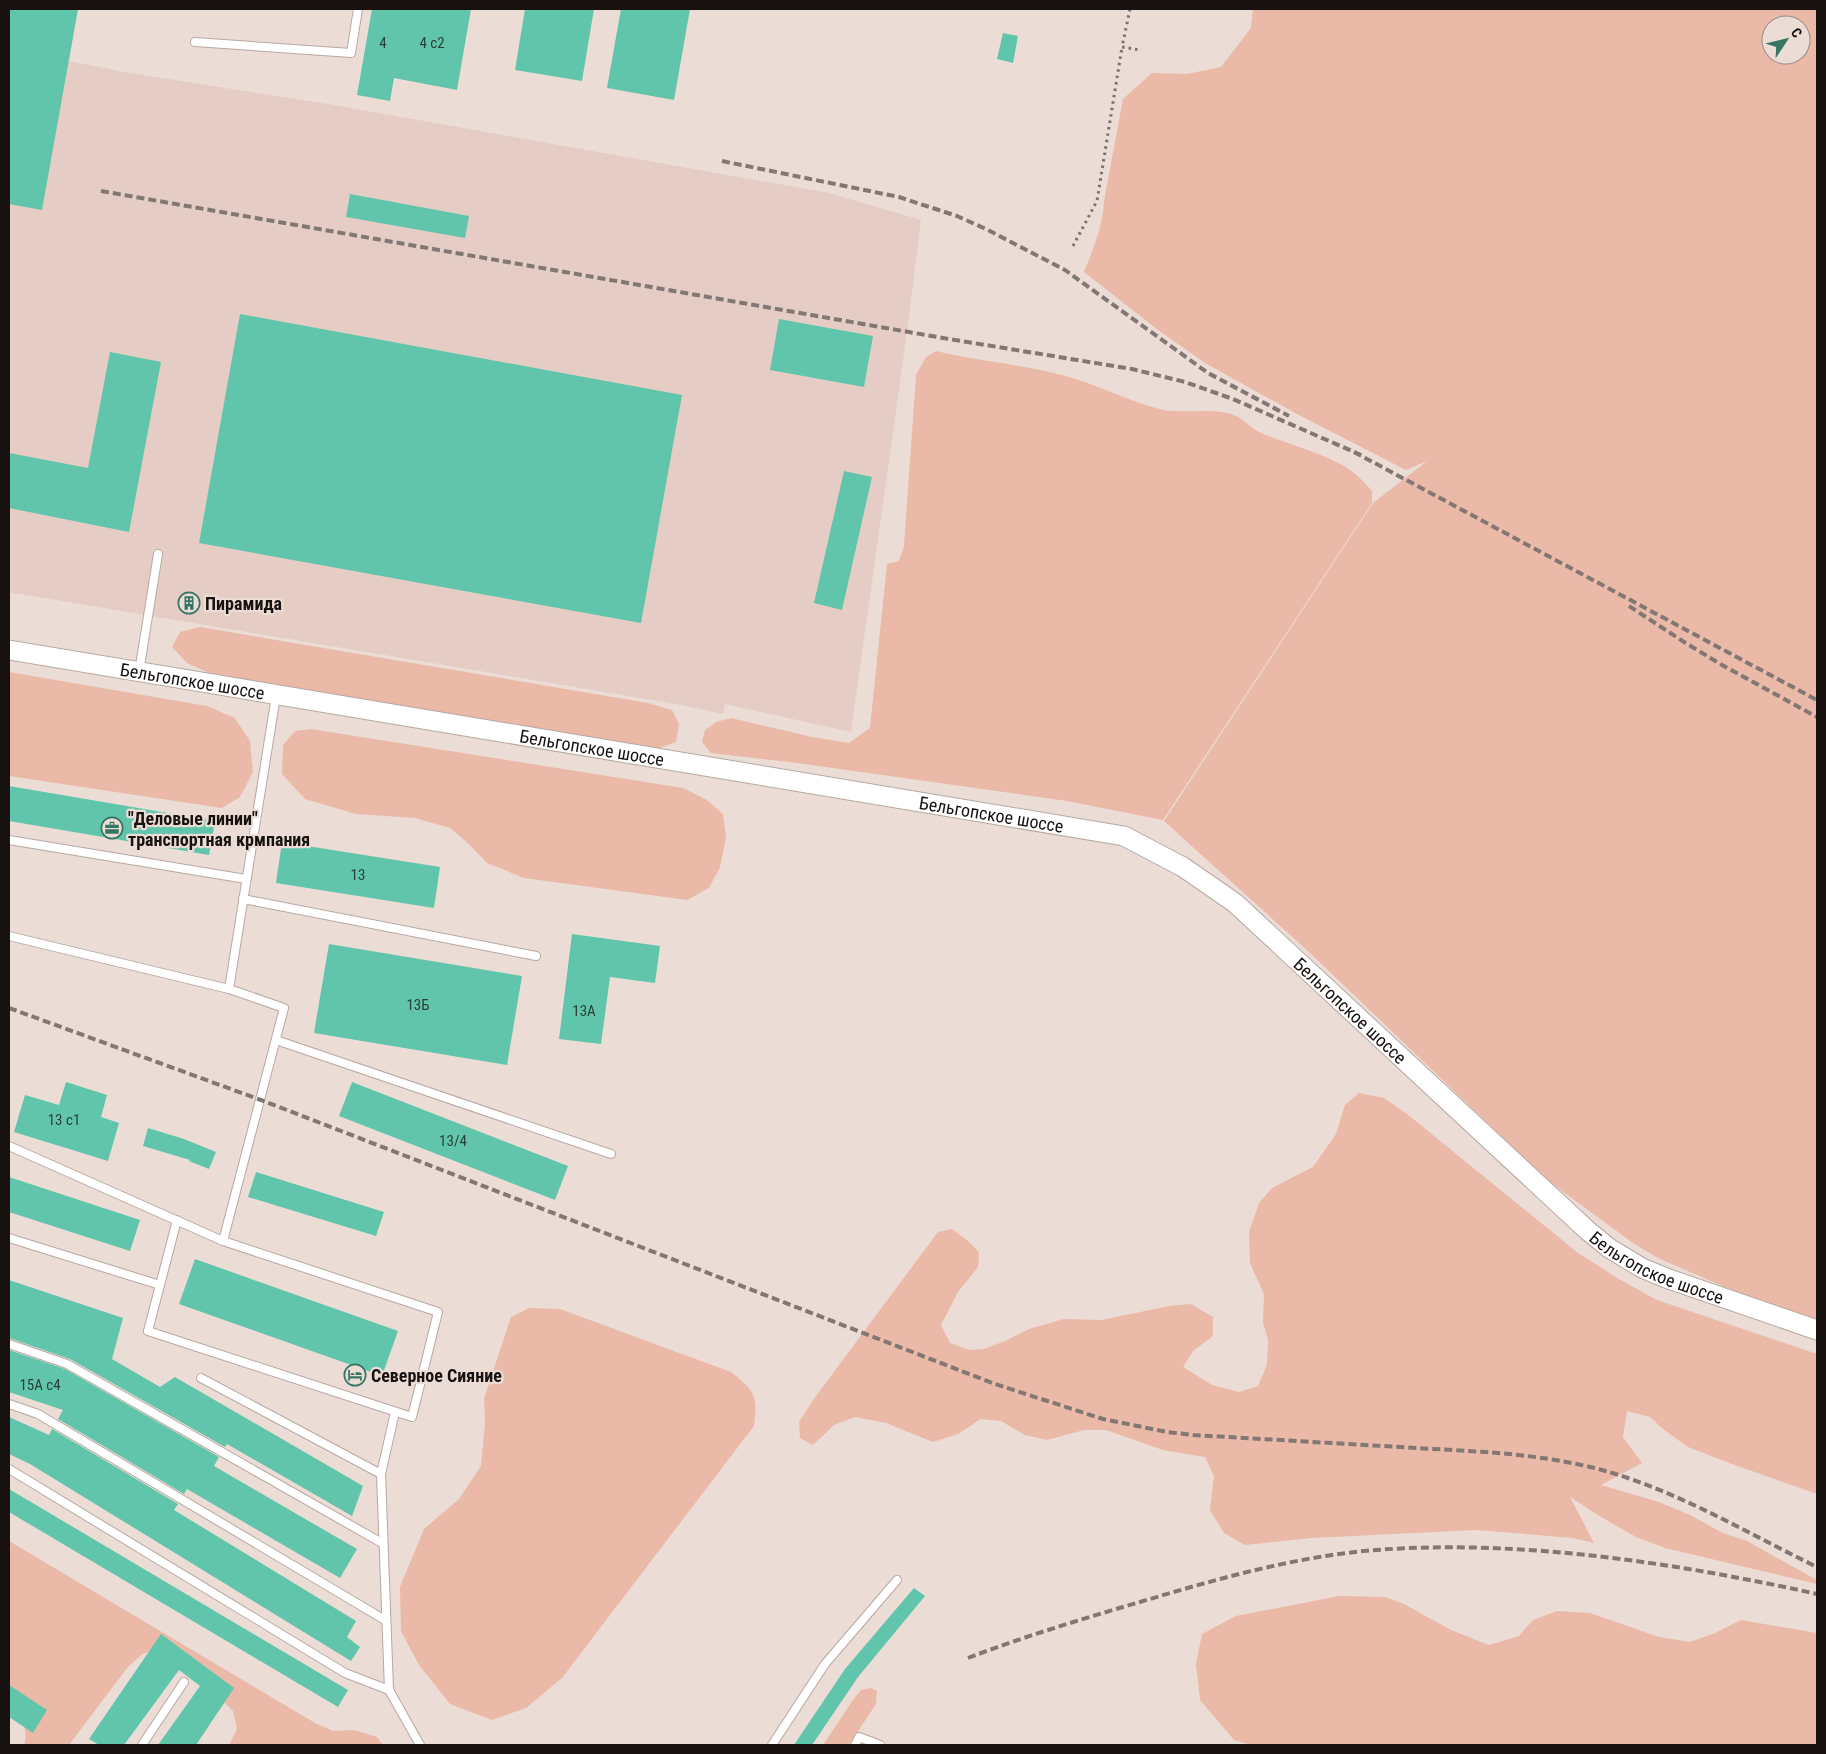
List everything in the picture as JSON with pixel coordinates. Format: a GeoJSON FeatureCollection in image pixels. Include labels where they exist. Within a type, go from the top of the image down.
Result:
{"type":"FeatureCollection","features":[{"type":"Feature","properties":{"kind":"street","name":"Бельгопское шоссе"},"geometry":{"type":"LineString","coordinates":[[9,650],[1124,836],[1183,867],[1235,903],[1609,1248],[1642,1268],[1666,1278],[1817,1330]]}},
{"type":"Feature","properties":{"kind":"lane"},"geometry":{"type":"LineString","coordinates":[[195,42],[351,53],[358,9]]}},
{"type":"Feature","properties":{"kind":"lane"},"geometry":{"type":"LineString","coordinates":[[139,672],[158,554]]}},
{"type":"Feature","properties":{"kind":"lane"},"geometry":{"type":"LineString","coordinates":[[229,989],[276,696]]}},
{"type":"Feature","properties":{"kind":"lane"},"geometry":{"type":"LineString","coordinates":[[9,840],[246,879]]}},
{"type":"Feature","properties":{"kind":"lane"},"geometry":{"type":"LineString","coordinates":[[243,899],[536,956]]}},
{"type":"Feature","properties":{"kind":"lane"},"geometry":{"type":"LineString","coordinates":[[9,936],[229,989],[284,1008],[223,1240]]}},
{"type":"Feature","properties":{"kind":"lane"},"geometry":{"type":"LineString","coordinates":[[276,1040],[611,1154]]}},
{"type":"Feature","properties":{"kind":"lane"},"geometry":{"type":"LineString","coordinates":[[9,1146],[223,1240],[438,1312],[412,1418],[148,1331],[177,1220]]}},
{"type":"Feature","properties":{"kind":"lane"},"geometry":{"type":"LineString","coordinates":[[9,1238],[160,1285]]}},
{"type":"Feature","properties":{"kind":"lane"},"geometry":{"type":"LineString","coordinates":[[9,1344],[67,1364],[382,1543]]}},
{"type":"Feature","properties":{"kind":"lane"},"geometry":{"type":"LineString","coordinates":[[202,1378],[381,1474]]}},
{"type":"Feature","properties":{"kind":"lane"},"geometry":{"type":"LineString","coordinates":[[9,1404],[38,1414],[386,1620]]}},
{"type":"Feature","properties":{"kind":"lane"},"geometry":{"type":"LineString","coordinates":[[395,1412],[381,1474],[382,1543],[389,1690],[420,1745]]}},
{"type":"Feature","properties":{"kind":"lane"},"geometry":{"type":"LineString","coordinates":[[9,1470],[344,1673],[389,1690]]}},
{"type":"Feature","properties":{"kind":"lane"},"geometry":{"type":"LineString","coordinates":[[772,1745],[825,1664],[896,1580]]}},
{"type":"Feature","properties":{"kind":"lane"},"geometry":{"type":"LineString","coordinates":[[142,1745],[184,1682]]}},
{"type":"Feature","properties":{"kind":"lane"},"geometry":{"type":"LineString","coordinates":[[855,1745],[859,1737],[880,1745]]}},
{"type":"Feature","properties":{"kind":"path"},"geometry":{"type":"LineString","coordinates":[[1073,246],[1097,201],[1130,9]]}},
{"type":"Feature","properties":{"kind":"path"},"geometry":{"type":"LineString","coordinates":[[1122,47],[1140,50]]}},
{"type":"Feature","properties":{"kind":"shaded area"},"geometry":{"type":"Polygon","coordinates":[[[9,9],[78,9],[69,61],[130,73],[328,104],[829,193],[921,220],[851,732],[725,704],[723,714],[682,705],[9,592],[9,9]]]}},
{"type":"Feature","properties":{"kind":"shaded area"},"geometry":{"type":"Polygon","coordinates":[[[1253,9],[1817,9],[1817,1321],[1759,1302],[1658,1258],[1633,1243],[1547,1180],[1309,952],[1164,821],[1373,503],[1427,461],[1406,470],[1297,414],[1205,363],[1158,330],[1084,272],[1102,219],[1123,99],[1152,73],[1187,74],[1221,67],[1251,28],[1253,9]]]}},
{"type":"Feature","properties":{"kind":"shaded area"},"geometry":{"type":"Polygon","coordinates":[[[936,351],[1062,375],[1159,409],[1229,413],[1259,432],[1344,466],[1356,474],[1372,491],[1372,503],[1163,820],[1067,801],[797,763],[711,753],[702,742],[705,730],[716,722],[731,718],[812,737],[849,743],[870,728],[887,564],[899,561],[904,546],[916,375],[926,357],[936,351]]]}},
{"type":"Feature","properties":{"kind":"shaded area"},"geometry":{"type":"Polygon","coordinates":[[[200,627],[648,703],[672,710],[679,724],[676,742],[654,750],[209,673],[187,663],[172,647],[180,632],[200,627]]]}},
{"type":"Feature","properties":{"kind":"shaded area"},"geometry":{"type":"Polygon","coordinates":[[[9,672],[207,706],[235,718],[250,741],[253,772],[240,797],[222,808],[9,776],[9,672]]]}},
{"type":"Feature","properties":{"kind":"shaded area"},"geometry":{"type":"Polygon","coordinates":[[[311,729],[683,788],[707,800],[723,814],[726,838],[720,867],[709,888],[687,900],[524,878],[487,863],[450,828],[415,818],[356,814],[305,799],[282,774],[283,745],[295,731],[311,729]]]}},
{"type":"Feature","properties":{"kind":"shaded area"},"geometry":{"type":"Polygon","coordinates":[[[1359,1093],[1384,1098],[1407,1114],[1578,1253],[1619,1279],[1657,1300],[1817,1354],[1817,1494],[1688,1447],[1650,1417],[1627,1411],[1623,1437],[1642,1463],[1601,1485],[1659,1502],[1690,1515],[1723,1533],[1747,1541],[1817,1580],[1817,1584],[1665,1548],[1636,1537],[1570,1497],[1594,1543],[1573,1538],[1476,1530],[1312,1538],[1245,1545],[1224,1533],[1210,1510],[1214,1476],[1205,1457],[1163,1450],[1106,1430],[1084,1430],[1047,1440],[1025,1435],[1001,1421],[981,1419],[958,1434],[933,1442],[886,1423],[855,1417],[834,1425],[813,1445],[800,1438],[799,1422],[813,1400],[938,1232],[952,1229],[979,1252],[978,1267],[958,1292],[941,1325],[950,1343],[969,1350],[984,1349],[1029,1329],[1064,1319],[1102,1320],[1169,1306],[1191,1304],[1213,1317],[1213,1336],[1193,1351],[1183,1367],[1212,1385],[1239,1392],[1258,1386],[1267,1365],[1268,1340],[1263,1322],[1264,1294],[1250,1263],[1249,1232],[1259,1203],[1272,1188],[1313,1167],[1336,1134],[1345,1105],[1359,1093]]]}},
{"type":"Feature","properties":{"kind":"shaded area"},"geometry":{"type":"Polygon","coordinates":[[[529,1308],[560,1309],[731,1372],[745,1384],[753,1395],[755,1416],[754,1426],[562,1678],[526,1708],[492,1720],[450,1704],[419,1665],[401,1631],[400,1587],[424,1529],[459,1499],[481,1466],[485,1423],[484,1399],[511,1317],[529,1308]]]}},
{"type":"Feature","properties":{"kind":"shaded area"},"geometry":{"type":"Polygon","coordinates":[[[9,1541],[315,1723],[333,1731],[354,1730],[377,1737],[383,1745],[229,1745],[237,1729],[233,1711],[215,1693],[158,1649],[142,1654],[127,1668],[69,1745],[24,1745],[26,1737],[23,1719],[9,1707],[9,1541]]]}},
{"type":"Feature","properties":{"kind":"shaded area"},"geometry":{"type":"Polygon","coordinates":[[[1339,1596],[1385,1597],[1404,1604],[1451,1630],[1489,1645],[1519,1636],[1533,1620],[1557,1611],[1590,1613],[1659,1637],[1690,1642],[1715,1633],[1741,1620],[1817,1633],[1817,1745],[1251,1745],[1234,1740],[1200,1700],[1196,1664],[1202,1634],[1236,1616],[1339,1596]]]}},
{"type":"Feature","properties":{"kind":"shaded area"},"geometry":{"type":"Polygon","coordinates":[[[871,1688],[877,1691],[876,1704],[849,1745],[823,1745],[861,1690],[871,1688]]]}},
{"type":"Feature","properties":{"kind":"building"},"geometry":{"type":"Polygon","coordinates":[[[9,9],[78,9],[42,210],[9,204],[9,9]]]}},
{"type":"Feature","properties":{"kind":"building"},"geometry":{"type":"Polygon","coordinates":[[[372,9],[471,9],[457,90],[394,78],[390,101],[357,95],[372,9]]]}},
{"type":"Feature","properties":{"kind":"building"},"geometry":{"type":"Polygon","coordinates":[[[525,9],[594,9],[582,81],[515,70],[525,9]]]}},
{"type":"Feature","properties":{"kind":"building"},"geometry":{"type":"Polygon","coordinates":[[[621,9],[690,9],[674,100],[607,88],[621,9]]]}},
{"type":"Feature","properties":{"kind":"building"},"geometry":{"type":"Polygon","coordinates":[[[1003,33],[1018,36],[1013,63],[997,59],[1003,33]]]}},
{"type":"Feature","properties":{"kind":"building"},"geometry":{"type":"Polygon","coordinates":[[[350,194],[469,216],[465,238],[346,217],[350,194]]]}},
{"type":"Feature","properties":{"kind":"building"},"geometry":{"type":"Polygon","coordinates":[[[240,314],[682,395],[641,623],[199,543],[240,314]]]}},
{"type":"Feature","properties":{"kind":"building"},"geometry":{"type":"Polygon","coordinates":[[[779,319],[873,336],[864,387],[770,370],[779,319]]]}},
{"type":"Feature","properties":{"kind":"building"},"geometry":{"type":"Polygon","coordinates":[[[110,352],[161,362],[129,532],[9,508],[9,453],[88,468],[110,352]]]}},
{"type":"Feature","properties":{"kind":"building"},"geometry":{"type":"Polygon","coordinates":[[[844,471],[872,477],[842,610],[814,603],[844,471]]]}},
{"type":"Feature","properties":{"kind":"building","name":"Пирамида"},"geometry":{"type":"Polygon","coordinates":[[[183,594],[198,597],[195,611],[181,608],[183,594]]]}},
{"type":"Feature","properties":{"kind":"building"},"geometry":{"type":"Polygon","coordinates":[[[9,786],[215,821],[209,855],[9,821],[9,786]]]}},
{"type":"Feature","properties":{"kind":"building"},"geometry":{"type":"Polygon","coordinates":[[[282,842],[440,867],[434,908],[276,883],[282,842]]]}},
{"type":"Feature","properties":{"kind":"building"},"geometry":{"type":"Polygon","coordinates":[[[572,934],[660,946],[655,983],[610,977],[601,1044],[559,1039],[572,934]]]}},
{"type":"Feature","properties":{"kind":"building"},"geometry":{"type":"Polygon","coordinates":[[[329,944],[522,976],[507,1065],[314,1033],[329,944]]]}},
{"type":"Feature","properties":{"kind":"building"},"geometry":{"type":"Polygon","coordinates":[[[66,1082],[107,1095],[101,1117],[119,1123],[108,1161],[14,1132],[25,1095],[59,1105],[66,1082]]]}},
{"type":"Feature","properties":{"kind":"building"},"geometry":{"type":"Polygon","coordinates":[[[352,1082],[568,1166],[555,1200],[339,1116],[352,1082]]]}},
{"type":"Feature","properties":{"kind":"building"},"geometry":{"type":"Polygon","coordinates":[[[148,1128],[184,1139],[216,1152],[209,1169],[190,1160],[143,1146],[148,1128]]]}},
{"type":"Feature","properties":{"kind":"building"},"geometry":{"type":"Polygon","coordinates":[[[256,1172],[384,1212],[376,1236],[248,1197],[256,1172]]]}},
{"type":"Feature","properties":{"kind":"building"},"geometry":{"type":"Polygon","coordinates":[[[9,1177],[140,1220],[130,1251],[9,1212],[9,1177]]]}},
{"type":"Feature","properties":{"kind":"building"},"geometry":{"type":"Polygon","coordinates":[[[195,1259],[398,1331],[382,1376],[179,1304],[195,1259]]]}},
{"type":"Feature","properties":{"kind":"building"},"geometry":{"type":"Polygon","coordinates":[[[9,1280],[123,1318],[112,1359],[160,1387],[175,1377],[363,1486],[352,1516],[227,1444],[225,1447],[70,1359],[9,1338],[9,1280]]]}},
{"type":"Feature","properties":{"kind":"building"},"geometry":{"type":"Polygon","coordinates":[[[9,1350],[65,1369],[219,1457],[214,1466],[357,1549],[340,1578],[187,1489],[184,1494],[58,1419],[63,1410],[9,1392],[9,1350]]]}},
{"type":"Feature","properties":{"kind":"building"},"geometry":{"type":"Polygon","coordinates":[[[9,1417],[49,1435],[52,1429],[178,1504],[174,1510],[356,1621],[347,1637],[360,1647],[351,1661],[30,1464],[9,1454],[9,1417]]]}},
{"type":"Feature","properties":{"kind":"building"},"geometry":{"type":"Polygon","coordinates":[[[9,1489],[348,1690],[338,1707],[9,1512],[9,1489]]]}},
{"type":"Feature","properties":{"kind":"building"},"geometry":{"type":"Polygon","coordinates":[[[914,1588],[925,1596],[858,1677],[812,1745],[794,1745],[845,1669],[914,1588]]]}},
{"type":"Feature","properties":{"kind":"building"},"geometry":{"type":"Polygon","coordinates":[[[161,1634],[234,1688],[196,1745],[158,1745],[200,1686],[179,1670],[124,1745],[99,1745],[89,1739],[161,1634]]]}},
{"type":"Feature","properties":{"kind":"building"},"geometry":{"type":"Polygon","coordinates":[[[9,1685],[47,1710],[33,1733],[9,1717],[9,1685]]]}},
{"type":"Feature","properties":{"kind":"railway"},"geometry":{"type":"LineString","coordinates":[[722,161],[899,197],[957,216],[1065,270],[1208,373],[1289,416]]}},
{"type":"Feature","properties":{"kind":"railway"},"geometry":{"type":"LineString","coordinates":[[101,191],[943,338],[1132,369],[1185,382],[1233,399],[1361,455]]}},
{"type":"Feature","properties":{"kind":"railway"},"geometry":{"type":"LineString","coordinates":[[1354,452],[1817,700]]}},
{"type":"Feature","properties":{"kind":"railway"},"geometry":{"type":"LineString","coordinates":[[1629,606],[1722,665],[1817,717]]}},
{"type":"Feature","properties":{"kind":"railway"},"geometry":{"type":"LineString","coordinates":[[9,1008],[261,1100],[995,1384],[1103,1419],[1167,1432],[1193,1435],[1486,1452],[1574,1463],[1602,1470],[1658,1489],[1817,1567]]}},
{"type":"Feature","properties":{"kind":"railway"},"geometry":{"type":"LineString","coordinates":[[968,1658],[1081,1620],[1234,1575],[1290,1562],[1376,1550],[1431,1547],[1486,1548],[1598,1556],[1709,1572],[1817,1594]]}},
{"type":"Feature","properties":{"kind":"place","name":"Пирамида"},"geometry":{"type":"Point","coordinates":[189,603]}},
{"type":"Feature","properties":{"kind":"place","name":"\"Деловые линии\" транспортная крмпания"},"geometry":{"type":"Point","coordinates":[112,828]}},
{"type":"Feature","properties":{"kind":"place","name":"Северное Сияние"},"geometry":{"type":"Point","coordinates":[355,1375]}}]}
